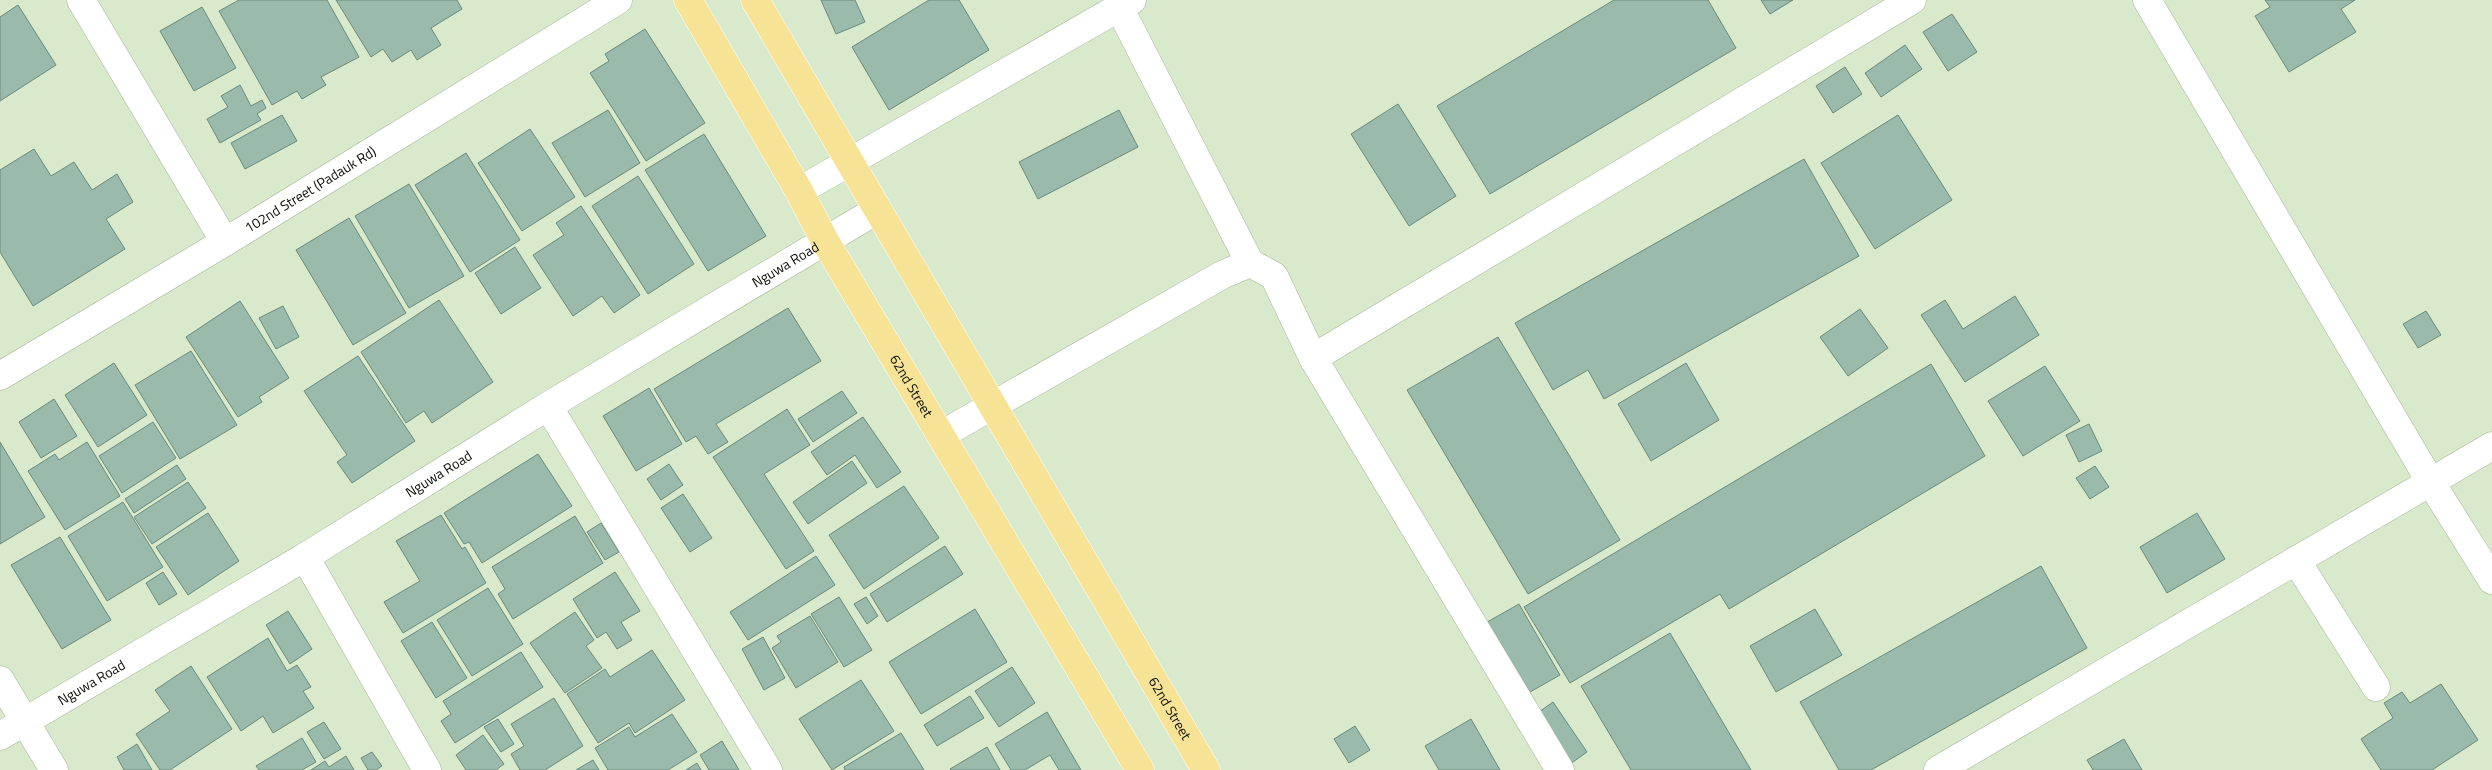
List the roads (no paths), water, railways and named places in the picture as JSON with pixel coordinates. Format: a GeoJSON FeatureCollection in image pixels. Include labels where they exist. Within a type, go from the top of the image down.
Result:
{"type":"FeatureCollection","features":[{"type":"Feature","properties":{"kind":"main road","name":"62nd Street"},"geometry":{"type":"LineString","coordinates":[[688,0],[799,191],[825,241],[1140,770]]}},
{"type":"Feature","properties":{"kind":"main road","name":"62nd Street"},"geometry":{"type":"LineString","coordinates":[[755,0],[990,405],[1206,770]]}},
{"type":"Feature","properties":{"kind":"street"},"geometry":{"type":"LineString","coordinates":[[81,0],[225,242]]}},
{"type":"Feature","properties":{"kind":"street","name":"102nd Street (Padauk Rd)"},"geometry":{"type":"LineString","coordinates":[[0,376],[225,242],[618,0]]}},
{"type":"Feature","properties":{"kind":"street"},"geometry":{"type":"LineString","coordinates":[[1313,358],[1912,0]]}},
{"type":"Feature","properties":{"kind":"street"},"geometry":{"type":"LineString","coordinates":[[2147,0],[2430,481],[2492,580]]}},
{"type":"Feature","properties":{"kind":"street"},"geometry":{"type":"LineString","coordinates":[[799,191],[1125,4],[1250,263],[1274,276],[1313,358],[1560,770]]}},
{"type":"Feature","properties":{"kind":"street","name":"Nguwa Road"},"geometry":{"type":"LineString","coordinates":[[0,736],[305,557],[548,406],[877,210]]}},
{"type":"Feature","properties":{"kind":"street"},"geometry":{"type":"LineString","coordinates":[[941,435],[990,405],[1222,275],[1250,263]]}},
{"type":"Feature","properties":{"kind":"street"},"geometry":{"type":"LineString","coordinates":[[548,406],[768,770]]}},
{"type":"Feature","properties":{"kind":"street"},"geometry":{"type":"LineString","coordinates":[[1938,770],[2492,446]]}},
{"type":"Feature","properties":{"kind":"street"},"geometry":{"type":"LineString","coordinates":[[305,557],[427,770]]}},
{"type":"Feature","properties":{"kind":"street"},"geometry":{"type":"LineString","coordinates":[[2296,560],[2376,686]]}},
{"type":"Feature","properties":{"kind":"street"},"geometry":{"type":"LineString","coordinates":[[0,680],[54,770]]}}]}
